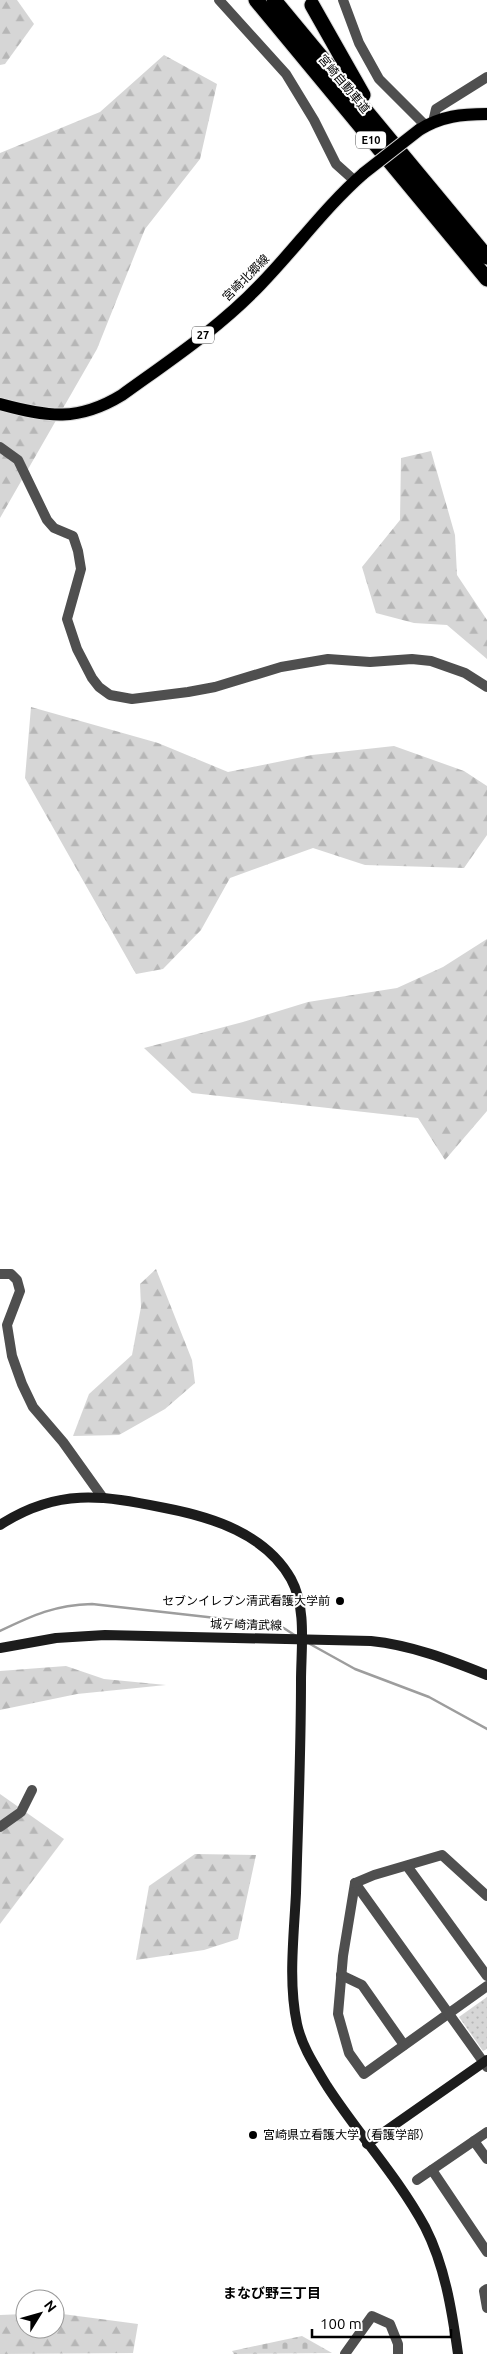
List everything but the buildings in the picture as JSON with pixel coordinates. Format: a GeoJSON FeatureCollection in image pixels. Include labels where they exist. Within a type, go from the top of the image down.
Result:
{"type":"FeatureCollection","features":[{"type":"Feature","properties":{"kind":"highway","name":"宮崎自動車道"},"geometry":{"type":"LineString","coordinates":[[256,0],[487,279]]}},
{"type":"Feature","properties":{"kind":"highway","name":"宮崎自動車道"},"geometry":{"type":"LineString","coordinates":[[274,0],[487,257]]}},
{"type":"Feature","properties":{"kind":"highway"},"geometry":{"type":"LineString","coordinates":[[312,6],[360,91],[435,186],[450,213]]}},
{"type":"Feature","properties":{"kind":"main road","name":"宮崎北郷線"},"geometry":{"type":"LineString","coordinates":[[0,404],[36,414],[59,416],[80,414],[103,407],[122,396],[230,314],[260,286],[339,195],[359,177],[426,126],[454,115],[487,114]]}},
{"type":"Feature","properties":{"kind":"street"},"geometry":{"type":"LineString","coordinates":[[219,0],[286,74],[314,120],[336,164],[359,177]]}},
{"type":"Feature","properties":{"kind":"street"},"geometry":{"type":"LineString","coordinates":[[343,0],[358,42],[379,79],[426,126],[436,109],[487,77]]}},
{"type":"Feature","properties":{"kind":"street"},"geometry":{"type":"LineString","coordinates":[[0,447],[18,460],[47,520],[54,528],[73,536],[81,568],[67,619],[77,649],[92,678],[98,687],[110,695],[132,699],[188,692],[215,687],[281,667],[328,659],[370,662],[412,658],[431,661],[464,673],[487,687]]}},
{"type":"Feature","properties":{"kind":"street"},"geometry":{"type":"LineString","coordinates":[[0,1274],[11,1274],[18,1280],[20,1291],[6,1326],[12,1356],[22,1384],[33,1407],[64,1442],[103,1498]]}},
{"type":"Feature","properties":{"kind":"street"},"geometry":{"type":"LineString","coordinates":[[0,1525],[18,1513],[49,1501],[68,1497],[103,1498],[200,1516],[229,1526],[251,1538],[280,1563],[292,1580],[306,1638],[293,1970],[297,2024],[308,2056],[426,2229],[443,2276],[458,2354]]}},
{"type":"Feature","properties":{"kind":"street","name":"城ヶ崎清武線"},"geometry":{"type":"LineString","coordinates":[[0,1648],[56,1638],[105,1635],[306,1638],[388,1643],[419,1651],[487,1675]]}},
{"type":"Feature","properties":{"kind":"street"},"geometry":{"type":"LineString","coordinates":[[0,1826],[20,1812],[32,1790]]}},
{"type":"Feature","properties":{"kind":"street"},"geometry":{"type":"LineString","coordinates":[[355,1883],[442,1855],[487,1896]]}},
{"type":"Feature","properties":{"kind":"street"},"geometry":{"type":"LineString","coordinates":[[407,1866],[487,1976]]}},
{"type":"Feature","properties":{"kind":"street"},"geometry":{"type":"LineString","coordinates":[[355,1883],[486,2063],[367,2144]]}},
{"type":"Feature","properties":{"kind":"street"},"geometry":{"type":"LineString","coordinates":[[355,1883],[341,1975],[338,2014],[349,2053],[364,2074],[487,1986]]}},
{"type":"Feature","properties":{"kind":"street"},"geometry":{"type":"LineString","coordinates":[[341,1975],[362,1985],[404,2045]]}},
{"type":"Feature","properties":{"kind":"street"},"geometry":{"type":"LineString","coordinates":[[417,2180],[487,2132]]}},
{"type":"Feature","properties":{"kind":"street"},"geometry":{"type":"LineString","coordinates":[[474,2141],[487,2159]]}},
{"type":"Feature","properties":{"kind":"street"},"geometry":{"type":"LineString","coordinates":[[432,2170],[487,2252]]}},
{"type":"Feature","properties":{"kind":"street"},"geometry":{"type":"LineString","coordinates":[[487,2289],[484,2291],[487,2308]]}},
{"type":"Feature","properties":{"kind":"street"},"geometry":{"type":"LineString","coordinates":[[344,2354],[372,2316],[390,2324],[398,2344],[398,2354]]}},
{"type":"Feature","properties":{"kind":"green space"},"geometry":{"type":"Polygon","coordinates":[[[0,0],[17,0],[34,24],[5,64],[0,65],[0,0]]]}},
{"type":"Feature","properties":{"kind":"green space"},"geometry":{"type":"Polygon","coordinates":[[[164,55],[217,84],[200,159],[145,229],[97,349],[0,518],[0,153],[100,112],[164,55]]]}},
{"type":"Feature","properties":{"kind":"green space"},"geometry":{"type":"Polygon","coordinates":[[[431,451],[455,535],[457,575],[487,620],[487,659],[447,625],[414,623],[376,613],[362,567],[400,520],[401,458],[431,451]]]}},
{"type":"Feature","properties":{"kind":"green space"},"geometry":{"type":"Polygon","coordinates":[[[31,707],[158,743],[228,772],[312,755],[394,746],[464,771],[487,786],[487,835],[464,868],[365,865],[313,848],[230,878],[201,930],[163,969],[136,974],[25,778],[31,707]]]}},
{"type":"Feature","properties":{"kind":"green space"},"geometry":{"type":"Polygon","coordinates":[[[487,939],[487,1111],[445,1160],[418,1118],[192,1093],[144,1048],[243,1022],[308,1002],[397,988],[443,967],[487,939]]]}},
{"type":"Feature","properties":{"kind":"green space"},"geometry":{"type":"Polygon","coordinates":[[[156,1269],[192,1360],[195,1383],[165,1409],[119,1435],[73,1436],[89,1394],[132,1355],[141,1307],[140,1284],[156,1269]]]}},
{"type":"Feature","properties":{"kind":"green space"},"geometry":{"type":"Polygon","coordinates":[[[66,1666],[104,1679],[166,1685],[77,1694],[0,1710],[0,1671],[66,1666]]]}},
{"type":"Feature","properties":{"kind":"green space"},"geometry":{"type":"Polygon","coordinates":[[[0,1794],[64,1839],[0,1924],[0,1794]]]}},
{"type":"Feature","properties":{"kind":"green space"},"geometry":{"type":"Polygon","coordinates":[[[195,1854],[256,1855],[238,1939],[204,1950],[136,1960],[149,1886],[195,1854]]]}},
{"type":"Feature","properties":{"kind":"green space"},"geometry":{"type":"Polygon","coordinates":[[[487,1997],[487,2049],[483,2051],[459,2017],[487,1997]]]}},
{"type":"Feature","properties":{"kind":"green space"},"geometry":{"type":"Polygon","coordinates":[[[15,2314],[15,2339],[65,2339],[65,2314],[138,2324],[133,2353],[0,2354],[0,2315],[15,2314]]]}},
{"type":"Feature","properties":{"kind":"green space"},"geometry":{"type":"Polygon","coordinates":[[[302,2336],[332,2353],[234,2354],[232,2351],[302,2336]]]}},
{"type":"Feature","properties":{"kind":"waterway"},"geometry":{"type":"LineString","coordinates":[[0,1631],[44,1612],[67,1606],[92,1604],[279,1625],[296,1636]]}},
{"type":"Feature","properties":{"kind":"waterway"},"geometry":{"type":"LineString","coordinates":[[310,1644],[355,1669],[429,1697],[487,1729]]}},
{"type":"Feature","properties":{"kind":"place","name":"セブンイレブン清武看護大学前"},"geometry":{"type":"Point","coordinates":[340,1601]}},
{"type":"Feature","properties":{"kind":"place","name":"宮崎県立看護大学（看護学部）"},"geometry":{"type":"Point","coordinates":[253,2135]}},
{"type":"Feature","properties":{"kind":"district","name":"まなび野三丁目"},"geometry":{"type":"Point","coordinates":[272,2293]}}]}
